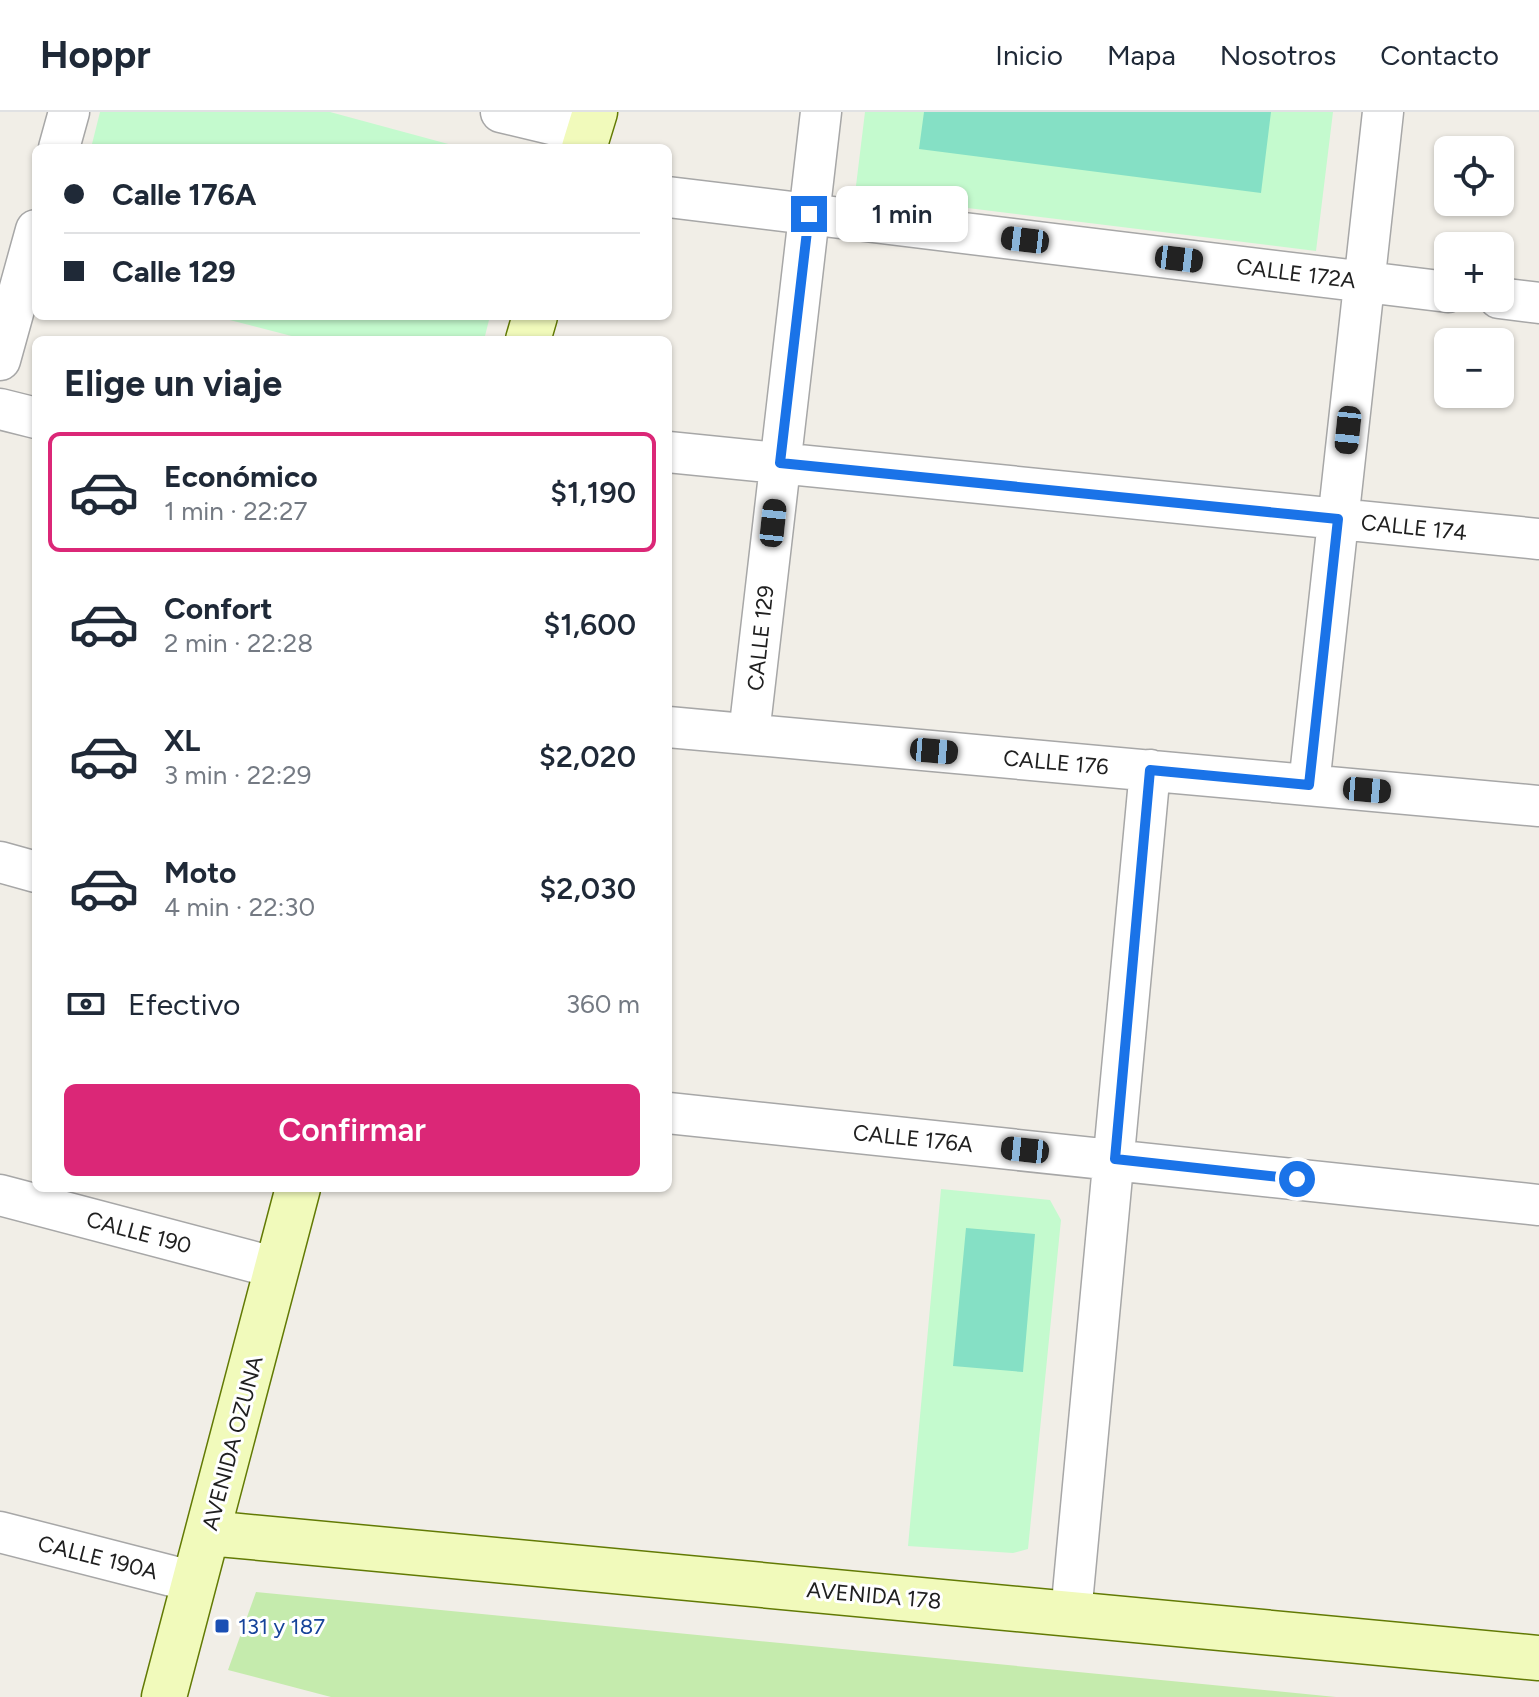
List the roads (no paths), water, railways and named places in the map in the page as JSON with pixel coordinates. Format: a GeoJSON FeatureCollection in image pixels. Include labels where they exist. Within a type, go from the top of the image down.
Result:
{"type":"FeatureCollection","features":[{"type":"Feature","properties":{"kind":"main road","name":"AVENIDA OZUNA"},"geometry":{"type":"LineString","coordinates":[[171,1695],[195,1582],[297,1192]]}},
{"type":"Feature","properties":{"kind":"main road","name":"AVENIDA 178"},"geometry":{"type":"LineString","coordinates":[[208,1533],[1539,1658]]}},
{"type":"Feature","properties":{"kind":"street"},"geometry":{"type":"LineString","coordinates":[[60,144],[69,112]]}},
{"type":"Feature","properties":{"kind":"street"},"geometry":{"type":"LineString","coordinates":[[501,112],[589,131]]}},
{"type":"Feature","properties":{"kind":"street","name":"CALLE 129"},"geometry":{"type":"LineString","coordinates":[[749,734],[821,112]]}},
{"type":"Feature","properties":{"kind":"street"},"geometry":{"type":"LineString","coordinates":[[1309,785],[1383,112]]}},
{"type":"Feature","properties":{"kind":"street","name":"CALLE 172A"},"geometry":{"type":"LineString","coordinates":[[672,197],[1434,290]]}},
{"type":"Feature","properties":{"kind":"street"},"geometry":{"type":"LineString","coordinates":[[0,360],[23,231]]}},
{"type":"Feature","properties":{"kind":"street"},"geometry":{"type":"LineString","coordinates":[[1514,300],[1539,303]]}},
{"type":"Feature","properties":{"kind":"street"},"geometry":{"type":"LineString","coordinates":[[0,409],[32,417]]}},
{"type":"Feature","properties":{"kind":"street","name":"CALLE 174"},"geometry":{"type":"LineString","coordinates":[[672,452],[1539,539]]}},
{"type":"Feature","properties":{"kind":"street","name":"CALLE 176"},"geometry":{"type":"LineString","coordinates":[[672,727],[1539,806]]}},
{"type":"Feature","properties":{"kind":"street"},"geometry":{"type":"LineString","coordinates":[[1071,1614],[1150,770]]}},
{"type":"Feature","properties":{"kind":"street"},"geometry":{"type":"LineString","coordinates":[[0,862],[32,871]]}},
{"type":"Feature","properties":{"kind":"street","name":"CALLE 176A"},"geometry":{"type":"LineString","coordinates":[[672,1113],[1539,1205]]}},
{"type":"Feature","properties":{"kind":"street","name":"CALLE 190"},"geometry":{"type":"LineString","coordinates":[[0,1195],[277,1268]]}},
{"type":"Feature","properties":{"kind":"street","name":"CALLE 190A"},"geometry":{"type":"LineString","coordinates":[[0,1532],[195,1582]]}},
{"type":"Feature","properties":{"kind":"place","name":"131 y 187"},"geometry":{"type":"Point","coordinates":[222,1626]}}]}
